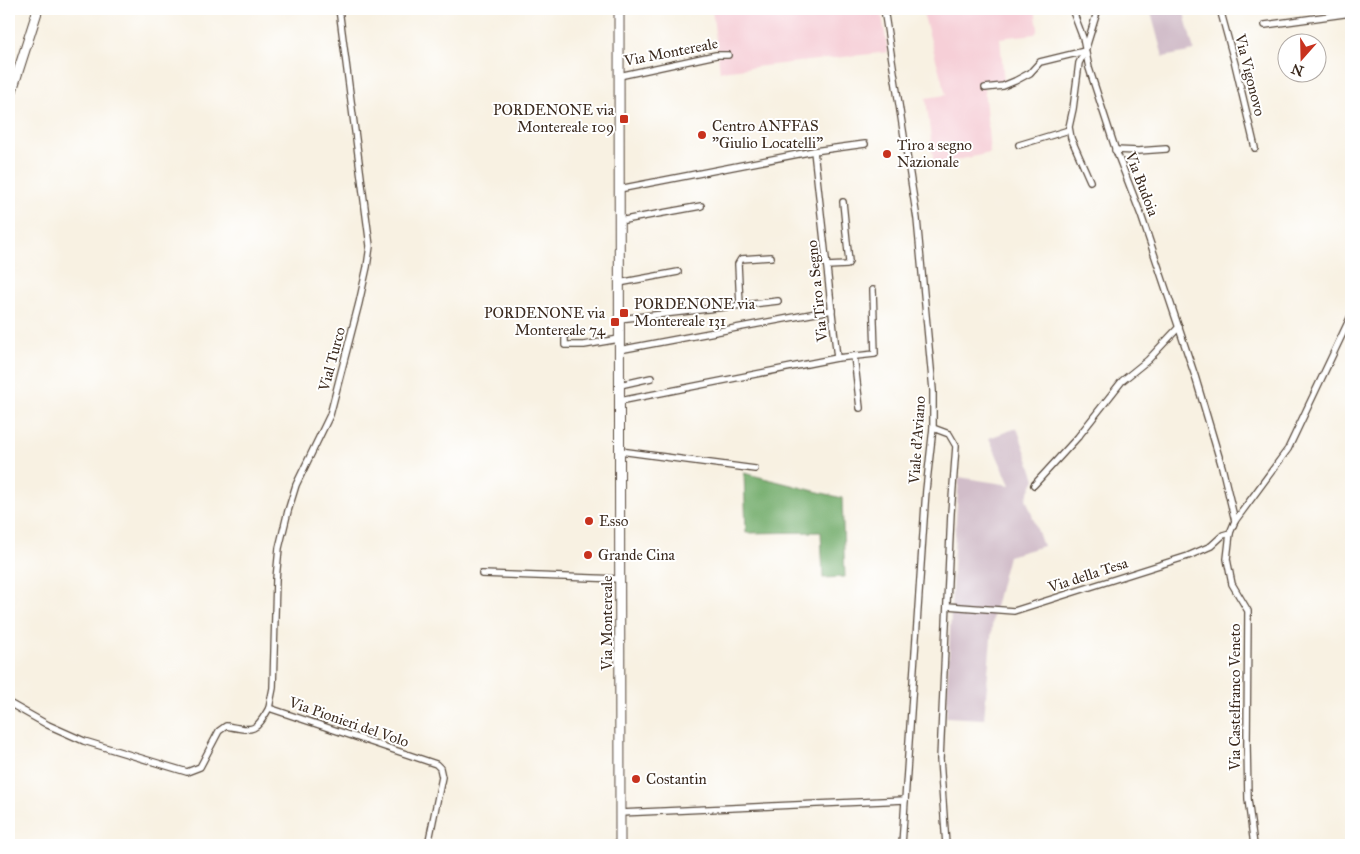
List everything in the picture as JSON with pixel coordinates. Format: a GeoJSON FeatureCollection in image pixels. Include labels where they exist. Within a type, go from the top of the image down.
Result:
{"type":"FeatureCollection","features":[{"type":"Feature","properties":{"kind":"main road"},"geometry":{"type":"LineString","coordinates":[[9,100],[38,9]]}},
{"type":"Feature","properties":{"kind":"main road","name":"Via Montereale"},"geometry":{"type":"LineString","coordinates":[[618,9],[620,845]]}},
{"type":"Feature","properties":{"kind":"street","name":"Vial Turco"},"geometry":{"type":"LineString","coordinates":[[270,708],[273,688],[276,579],[279,548],[296,485],[330,415],[359,303],[370,246],[339,9]]}},
{"type":"Feature","properties":{"kind":"street","name":"Viale d'Aviano"},"geometry":{"type":"LineString","coordinates":[[884,9],[917,219],[933,390],[933,428],[926,490],[910,753],[902,845]]}},
{"type":"Feature","properties":{"kind":"street","name":"Via Budoia"},"geometry":{"type":"LineString","coordinates":[[1072,9],[1084,38],[1089,68],[1116,150],[1141,215],[1178,327],[1222,467],[1235,521]]}},
{"type":"Feature","properties":{"kind":"street"},"geometry":{"type":"LineString","coordinates":[[1090,181],[1069,130],[1079,63],[1098,9]]}},
{"type":"Feature","properties":{"kind":"street","name":"Via Vigonovo"},"geometry":{"type":"LineString","coordinates":[[1220,9],[1255,148]]}},
{"type":"Feature","properties":{"kind":"street"},"geometry":{"type":"LineString","coordinates":[[1265,25],[1351,13]]}},
{"type":"Feature","properties":{"kind":"street"},"geometry":{"type":"LineString","coordinates":[[985,88],[1003,86],[1015,81],[1030,73],[1040,62],[1085,50]]}},
{"type":"Feature","properties":{"kind":"street","name":"Via Montereale"},"geometry":{"type":"LineString","coordinates":[[619,76],[716,55],[728,55]]}},
{"type":"Feature","properties":{"kind":"street"},"geometry":{"type":"LineString","coordinates":[[1019,145],[1069,130]]}},
{"type":"Feature","properties":{"kind":"street"},"geometry":{"type":"LineString","coordinates":[[619,188],[814,151],[864,144]]}},
{"type":"Feature","properties":{"kind":"street"},"geometry":{"type":"LineString","coordinates":[[1116,150],[1166,149]]}},
{"type":"Feature","properties":{"kind":"street","name":"Via Tiro a Segno"},"geometry":{"type":"LineString","coordinates":[[814,151],[837,358],[874,354],[873,290]]}},
{"type":"Feature","properties":{"kind":"street"},"geometry":{"type":"LineString","coordinates":[[827,266],[847,265],[849,262],[843,202]]}},
{"type":"Feature","properties":{"kind":"street"},"geometry":{"type":"LineString","coordinates":[[619,221],[701,206]]}},
{"type":"Feature","properties":{"kind":"street"},"geometry":{"type":"LineString","coordinates":[[740,305],[738,264],[741,259],[771,257]]}},
{"type":"Feature","properties":{"kind":"street"},"geometry":{"type":"LineString","coordinates":[[619,283],[678,272]]}},
{"type":"Feature","properties":{"kind":"street"},"geometry":{"type":"LineString","coordinates":[[619,319],[778,301]]}},
{"type":"Feature","properties":{"kind":"street"},"geometry":{"type":"LineString","coordinates":[[619,350],[832,310]]}},
{"type":"Feature","properties":{"kind":"street","name":"Via Castelfranco Veneto"},"geometry":{"type":"LineString","coordinates":[[1254,845],[1248,799],[1248,611],[1232,584],[1228,559],[1230,533],[1235,521],[1288,449],[1351,316]]}},
{"type":"Feature","properties":{"kind":"street"},"geometry":{"type":"LineString","coordinates":[[1034,485],[1078,437],[1122,382],[1148,360],[1178,327]]}},
{"type":"Feature","properties":{"kind":"street"},"geometry":{"type":"LineString","coordinates":[[565,334],[565,345],[584,345],[620,340]]}},
{"type":"Feature","properties":{"kind":"street"},"geometry":{"type":"LineString","coordinates":[[854,356],[860,408]]}},
{"type":"Feature","properties":{"kind":"street"},"geometry":{"type":"LineString","coordinates":[[620,402],[837,358]]}},
{"type":"Feature","properties":{"kind":"street"},"geometry":{"type":"LineString","coordinates":[[620,385],[651,378]]}},
{"type":"Feature","properties":{"kind":"street"},"geometry":{"type":"LineString","coordinates":[[933,428],[949,434],[956,446],[951,513],[940,759],[946,845]]}},
{"type":"Feature","properties":{"kind":"street"},"geometry":{"type":"LineString","coordinates":[[620,451],[755,469]]}},
{"type":"Feature","properties":{"kind":"street","name":"Via della Tesa"},"geometry":{"type":"LineString","coordinates":[[947,606],[1014,612],[1188,556],[1210,546],[1224,534],[1230,533]]}},
{"type":"Feature","properties":{"kind":"street"},"geometry":{"type":"LineString","coordinates":[[482,574],[620,579]]}},
{"type":"Feature","properties":{"kind":"street","name":"Via Pionieri del Volo"},"geometry":{"type":"LineString","coordinates":[[9,703],[48,725],[84,741],[187,772],[200,767],[219,731],[226,726],[250,730],[261,724],[270,708],[436,764],[440,768],[442,777],[428,845]]}},
{"type":"Feature","properties":{"kind":"street"},"geometry":{"type":"LineString","coordinates":[[620,813],[905,800]]}},
{"type":"Feature","properties":{"kind":"shaded area"},"geometry":{"type":"Polygon","coordinates":[[[712,9],[881,9],[888,52],[720,71],[712,9]]]}},
{"type":"Feature","properties":{"kind":"shaded area"},"geometry":{"type":"Polygon","coordinates":[[[922,9],[1035,9],[1038,29],[1035,34],[1000,38],[1004,83],[984,86],[990,153],[934,165],[926,98],[946,95],[922,9]]]}},
{"type":"Feature","properties":{"kind":"shaded area"},"geometry":{"type":"Polygon","coordinates":[[[1150,9],[1183,9],[1194,51],[1163,57],[1150,9]]]}},
{"type":"Feature","properties":{"kind":"shaded area"},"geometry":{"type":"Polygon","coordinates":[[[1017,428],[1035,479],[1026,498],[1043,546],[1008,556],[993,615],[984,719],[946,717],[959,477],[1010,485],[989,438],[1017,428]]]}},
{"type":"Feature","properties":{"kind":"green space"},"geometry":{"type":"Polygon","coordinates":[[[744,473],[842,498],[845,577],[823,578],[821,532],[746,533],[744,473]]]}},
{"type":"Feature","properties":{"kind":"place","name":"PORDENONE via Montereale 109"},"geometry":{"type":"Point","coordinates":[624,119]}},
{"type":"Feature","properties":{"kind":"place","name":"Centro ANFFAS \"Giulio Locatelli\""},"geometry":{"type":"Point","coordinates":[702,135]}},
{"type":"Feature","properties":{"kind":"place","name":"Tiro a segno Nazionale"},"geometry":{"type":"Point","coordinates":[887,154]}},
{"type":"Feature","properties":{"kind":"place","name":"PORDENONE via Montereale 131"},"geometry":{"type":"Point","coordinates":[624,313]}},
{"type":"Feature","properties":{"kind":"place","name":"PORDENONE via Montereale 74"},"geometry":{"type":"Point","coordinates":[615,322]}},
{"type":"Feature","properties":{"kind":"place","name":"Esso"},"geometry":{"type":"Point","coordinates":[589,521]}},
{"type":"Feature","properties":{"kind":"place","name":"Grande Cina"},"geometry":{"type":"Point","coordinates":[588,555]}},
{"type":"Feature","properties":{"kind":"place","name":"Costantin"},"geometry":{"type":"Point","coordinates":[636,779]}}]}
